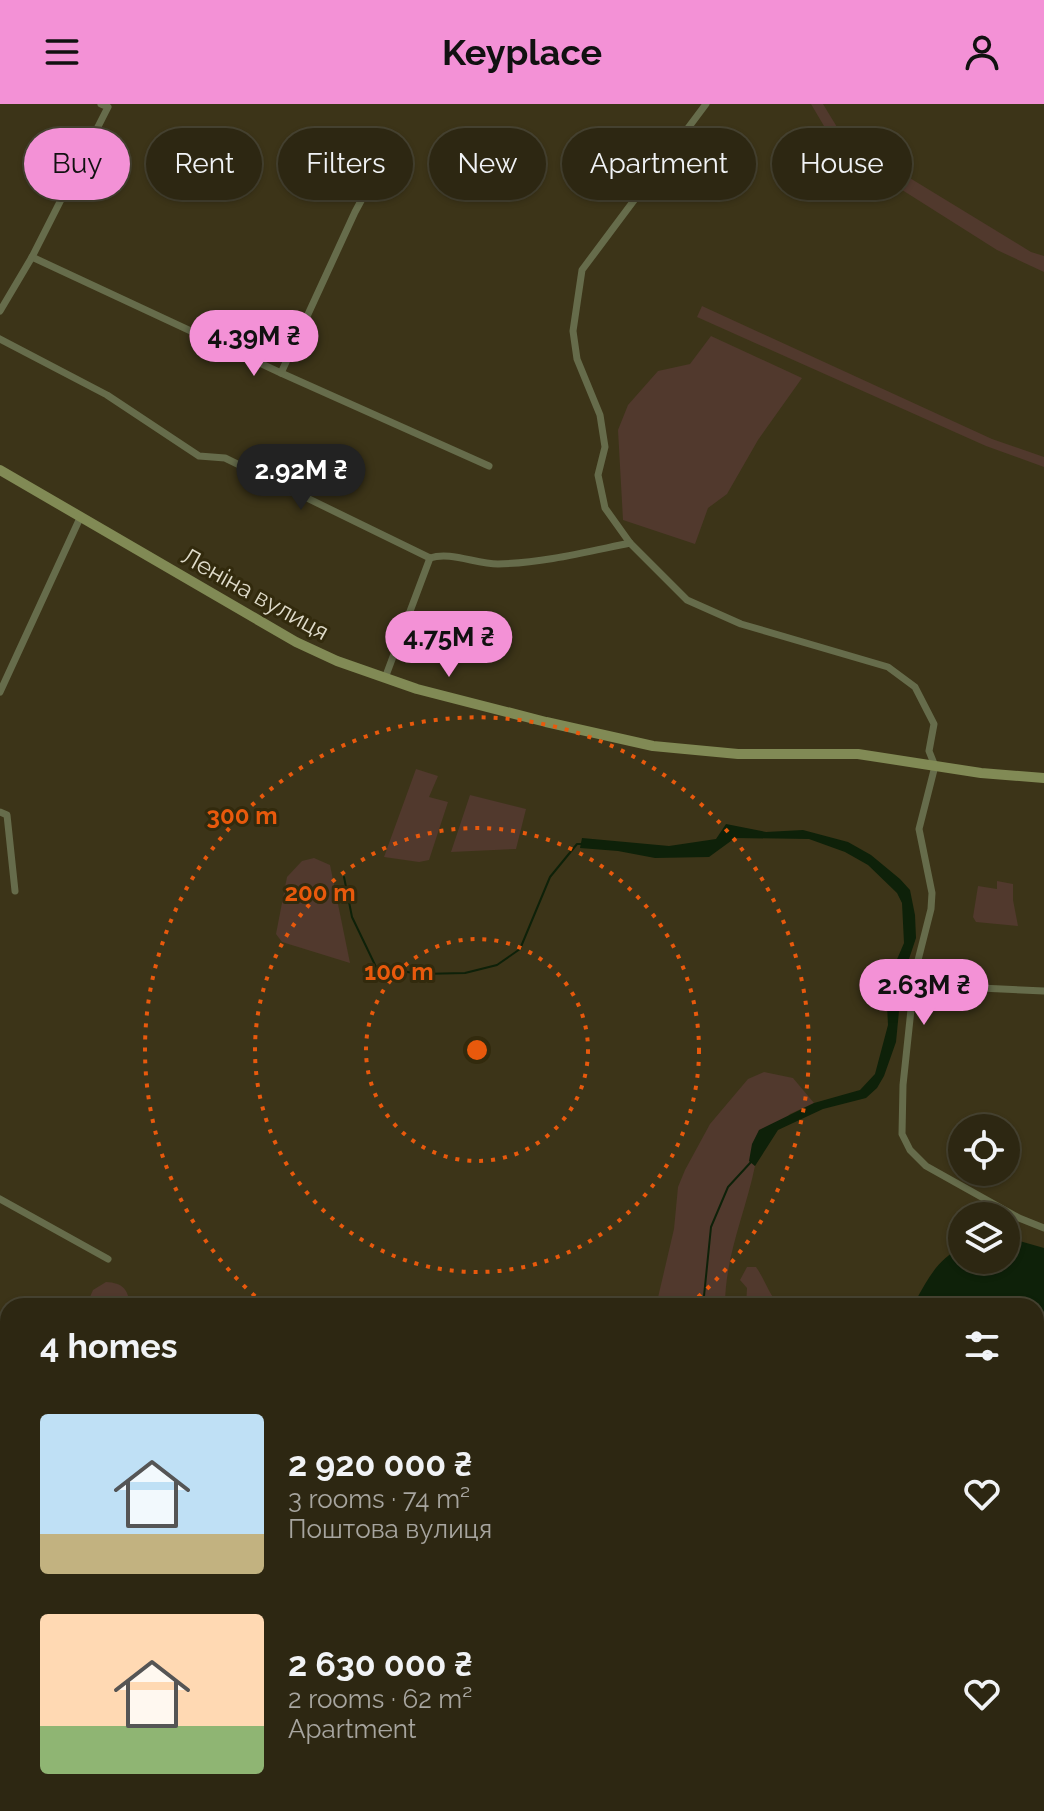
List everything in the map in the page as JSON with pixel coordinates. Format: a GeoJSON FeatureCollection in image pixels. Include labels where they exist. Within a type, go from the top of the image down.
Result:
{"type":"FeatureCollection","features":[{"type":"Feature","properties":{"kind":"street"},"geometry":{"type":"LineString","coordinates":[[0,311],[32,257],[108,107],[101,104]]}},
{"type":"Feature","properties":{"kind":"street"},"geometry":{"type":"LineString","coordinates":[[706,104],[582,270],[573,331],[577,359],[600,415],[605,447],[598,475],[605,508],[630,543],[687,600],[741,624],[888,667],[915,687],[934,724],[929,751],[935,766],[919,829],[932,893],[915,972],[903,1085],[902,1134],[910,1150],[926,1166],[1019,1218],[1044,1228]]}},
{"type":"Feature","properties":{"kind":"street"},"geometry":{"type":"LineString","coordinates":[[281,373],[361,200]]}},
{"type":"Feature","properties":{"kind":"street"},"geometry":{"type":"LineString","coordinates":[[32,257],[489,466]]}},
{"type":"Feature","properties":{"kind":"street"},"geometry":{"type":"LineString","coordinates":[[0,339],[107,395],[199,456],[225,458],[430,558]]}},
{"type":"Feature","properties":{"kind":"street","name":"Леніна вулиця"},"geometry":{"type":"LineString","coordinates":[[0,470],[296,642],[337,661],[417,689],[653,746],[738,754],[858,754],[1044,778]]}},
{"type":"Feature","properties":{"kind":"street"},"geometry":{"type":"LineString","coordinates":[[0,692],[80,518]]}},
{"type":"Feature","properties":{"kind":"street"},"geometry":{"type":"LineString","coordinates":[[385,678],[430,558],[440,554],[470,562],[511,563],[552,559],[630,543]]}},
{"type":"Feature","properties":{"kind":"street"},"geometry":{"type":"LineString","coordinates":[[0,812],[7,815],[15,891]]}},
{"type":"Feature","properties":{"kind":"street"},"geometry":{"type":"LineString","coordinates":[[915,972],[937,986],[1044,991]]}},
{"type":"Feature","properties":{"kind":"street"},"geometry":{"type":"LineString","coordinates":[[0,1199],[108,1259]]}},
{"type":"Feature","properties":{"kind":"shaded area"},"geometry":{"type":"Polygon","coordinates":[[[811,104],[823,104],[838,128],[825,128],[811,104]]]}},
{"type":"Feature","properties":{"kind":"shaded area"},"geometry":{"type":"Polygon","coordinates":[[[912,179],[1031,252],[1044,256],[1044,272],[997,250],[912,196],[912,179]]]}},
{"type":"Feature","properties":{"kind":"shaded area"},"geometry":{"type":"Polygon","coordinates":[[[702,306],[992,439],[1044,457],[1044,467],[986,446],[697,317],[702,306]]]}},
{"type":"Feature","properties":{"kind":"shaded area"},"geometry":{"type":"Polygon","coordinates":[[[711,336],[802,378],[758,440],[727,494],[708,508],[695,544],[623,520],[618,430],[628,405],[658,371],[690,364],[711,336]]]}},
{"type":"Feature","properties":{"kind":"shaded area"},"geometry":{"type":"Polygon","coordinates":[[[416,769],[438,776],[429,797],[448,802],[429,860],[419,862],[384,857],[416,769]]]}},
{"type":"Feature","properties":{"kind":"shaded area"},"geometry":{"type":"Polygon","coordinates":[[[470,795],[526,809],[516,849],[451,852],[470,795]]]}},
{"type":"Feature","properties":{"kind":"shaded area"},"geometry":{"type":"Polygon","coordinates":[[[726,824],[766,832],[803,830],[848,842],[871,855],[900,879],[910,890],[915,915],[916,938],[902,980],[896,1042],[877,1088],[866,1098],[823,1109],[778,1130],[755,1166],[749,1161],[759,1130],[814,1103],[860,1090],[875,1074],[888,1025],[886,985],[904,943],[902,903],[897,893],[868,865],[845,852],[809,839],[735,838],[709,857],[655,858],[580,848],[582,838],[669,846],[716,839],[726,824]]]}},
{"type":"Feature","properties":{"kind":"shaded area"},"geometry":{"type":"Polygon","coordinates":[[[314,858],[330,865],[350,963],[282,942],[276,934],[287,877],[302,861],[314,858]]]}},
{"type":"Feature","properties":{"kind":"shaded area"},"geometry":{"type":"Polygon","coordinates":[[[997,881],[1013,884],[1018,926],[976,922],[973,917],[978,886],[997,889],[997,881]]]}},
{"type":"Feature","properties":{"kind":"shaded area"},"geometry":{"type":"Polygon","coordinates":[[[764,1072],[793,1078],[814,1103],[790,1114],[749,1161],[755,1166],[732,1252],[725,1298],[658,1298],[674,1229],[678,1187],[710,1124],[748,1079],[764,1072]]]}},
{"type":"Feature","properties":{"kind":"shaded area"},"geometry":{"type":"Polygon","coordinates":[[[1020,1241],[1044,1248],[1044,1298],[917,1298],[940,1263],[948,1257],[948,1274],[1020,1274],[1020,1241]]]}},
{"type":"Feature","properties":{"kind":"shaded area"},"geometry":{"type":"Polygon","coordinates":[[[747,1267],[756,1267],[774,1298],[746,1298],[747,1288],[740,1280],[747,1267]]]}},
{"type":"Feature","properties":{"kind":"shaded area"},"geometry":{"type":"Polygon","coordinates":[[[106,1282],[117,1284],[124,1288],[129,1298],[90,1298],[93,1290],[106,1282]]]}},
{"type":"Feature","properties":{"kind":"waterway"},"geometry":{"type":"LineString","coordinates":[[344,877],[352,917],[376,967],[420,974],[465,973],[497,965],[520,949],[550,877],[577,844],[581,844]]}},
{"type":"Feature","properties":{"kind":"waterway"},"geometry":{"type":"LineString","coordinates":[[704,1298],[711,1227],[728,1187],[751,1162]]}}]}
